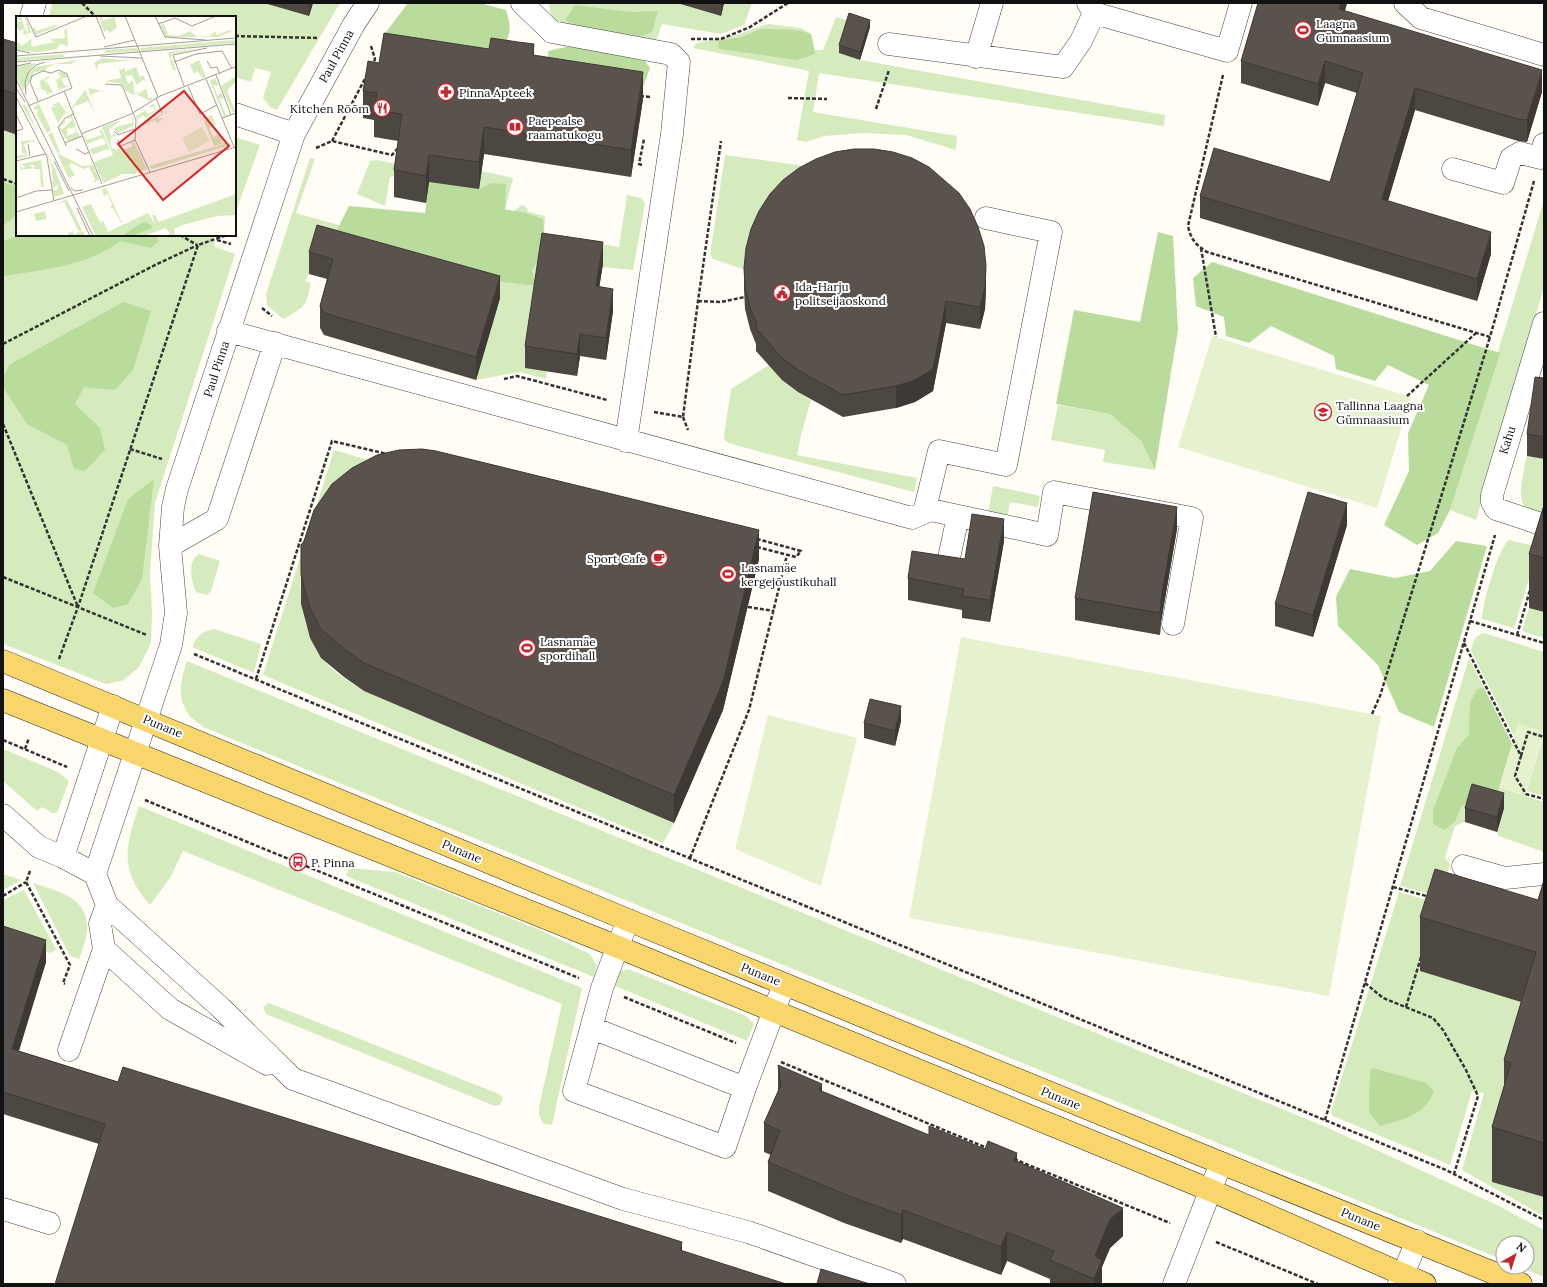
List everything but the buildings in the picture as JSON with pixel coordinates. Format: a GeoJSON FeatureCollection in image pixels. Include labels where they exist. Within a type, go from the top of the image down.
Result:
{"type":"FeatureCollection","features":[{"type":"Feature","properties":{"kind":"main road","name":"Punane"},"geometry":{"type":"LineString","coordinates":[[3,660],[628,920],[1521,1284]]}},
{"type":"Feature","properties":{"kind":"main road"},"geometry":{"type":"LineString","coordinates":[[3,700],[618,947],[773,1012],[1210,1190],[1400,1279],[1425,1284]]}},
{"type":"Feature","properties":{"kind":"street"},"geometry":{"type":"LineString","coordinates":[[31,16],[35,3]]}},
{"type":"Feature","properties":{"kind":"street","name":"Paul Pinna"},"geometry":{"type":"LineString","coordinates":[[95,874],[145,719],[171,645],[176,613],[170,546],[173,507],[177,489],[294,134],[354,24],[368,3]]}},
{"type":"Feature","properties":{"kind":"street"},"geometry":{"type":"LineString","coordinates":[[522,3],[552,32],[671,54],[679,62],[666,170],[626,441]]}},
{"type":"Feature","properties":{"kind":"street"},"geometry":{"type":"LineString","coordinates":[[976,57],[992,3]]}},
{"type":"Feature","properties":{"kind":"street"},"geometry":{"type":"LineString","coordinates":[[893,45],[1063,68],[1081,41],[1091,8],[1227,50],[1241,3]]}},
{"type":"Feature","properties":{"kind":"street"},"geometry":{"type":"LineString","coordinates":[[1405,3],[1421,18],[1544,55]]}},
{"type":"Feature","properties":{"kind":"street"},"geometry":{"type":"LineString","coordinates":[[236,114],[294,134]]}},
{"type":"Feature","properties":{"kind":"street"},"geometry":{"type":"LineString","coordinates":[[1453,169],[1503,183],[1511,158],[1520,153],[1543,154]]}},
{"type":"Feature","properties":{"kind":"street"},"geometry":{"type":"LineString","coordinates":[[228,332],[275,343],[626,441],[912,518],[924,513],[926,509],[939,451],[1006,465],[1051,232],[986,218]]}},
{"type":"Feature","properties":{"kind":"street","name":"Kahu"},"geometry":{"type":"LineString","coordinates":[[1502,512],[1496,509],[1492,502],[1493,485],[1544,323]]}},
{"type":"Feature","properties":{"kind":"street"},"geometry":{"type":"LineString","coordinates":[[170,546],[217,519],[275,343]]}},
{"type":"Feature","properties":{"kind":"street"},"geometry":{"type":"LineString","coordinates":[[926,509],[1047,535],[1054,492],[1192,518],[1173,624]]}},
{"type":"Feature","properties":{"kind":"street"},"geometry":{"type":"LineString","coordinates":[[1502,512],[1544,525]]}},
{"type":"Feature","properties":{"kind":"street"},"geometry":{"type":"LineString","coordinates":[[949,558],[958,516]]}},
{"type":"Feature","properties":{"kind":"street"},"geometry":{"type":"LineString","coordinates":[[63,857],[113,706]]}},
{"type":"Feature","properties":{"kind":"street"},"geometry":{"type":"LineString","coordinates":[[3,815],[39,847],[63,857],[95,874],[107,905],[221,1008],[293,1079]]}},
{"type":"Feature","properties":{"kind":"street"},"geometry":{"type":"LineString","coordinates":[[1463,866],[1505,878],[1544,874]]}},
{"type":"Feature","properties":{"kind":"street"},"geometry":{"type":"LineString","coordinates":[[69,1050],[104,949],[100,924],[107,905]]}},
{"type":"Feature","properties":{"kind":"street"},"geometry":{"type":"LineString","coordinates":[[628,920],[602,988],[574,1091],[725,1147],[758,1052],[784,984]]}},
{"type":"Feature","properties":{"kind":"street"},"geometry":{"type":"LineString","coordinates":[[104,949],[170,1009],[293,1079],[622,1199],[748,1232],[895,1284]]}},
{"type":"Feature","properties":{"kind":"street"},"geometry":{"type":"LineString","coordinates":[[592,1028],[745,1088]]}},
{"type":"Feature","properties":{"kind":"street"},"geometry":{"type":"LineString","coordinates":[[1174,1284],[1221,1163]]}},
{"type":"Feature","properties":{"kind":"street"},"geometry":{"type":"LineString","coordinates":[[3,1209],[49,1223]]}},
{"type":"Feature","properties":{"kind":"street"},"geometry":{"type":"LineString","coordinates":[[1400,1279],[1417,1241]]}},
{"type":"Feature","properties":{"kind":"path"},"geometry":{"type":"LineString","coordinates":[[82,3],[97,16]]}},
{"type":"Feature","properties":{"kind":"path"},"geometry":{"type":"LineString","coordinates":[[674,58],[690,39],[721,39],[750,27],[788,3]]}},
{"type":"Feature","properties":{"kind":"path"},"geometry":{"type":"LineString","coordinates":[[236,36],[324,38]]}},
{"type":"Feature","properties":{"kind":"path"},"geometry":{"type":"LineString","coordinates":[[369,39],[375,59],[372,66]]}},
{"type":"Feature","properties":{"kind":"path"},"geometry":{"type":"LineString","coordinates":[[876,109],[893,45]]}},
{"type":"Feature","properties":{"kind":"path"},"geometry":{"type":"LineString","coordinates":[[1227,50],[1222,79],[1188,226],[1190,237],[1196,245],[1207,252],[1490,337]]}},
{"type":"Feature","properties":{"kind":"path"},"geometry":{"type":"LineString","coordinates":[[375,59],[380,58]]}},
{"type":"Feature","properties":{"kind":"path"},"geometry":{"type":"LineString","coordinates":[[368,73],[332,141],[392,154],[400,146]]}},
{"type":"Feature","properties":{"kind":"path"},"geometry":{"type":"LineString","coordinates":[[637,95],[652,98],[650,105]]}},
{"type":"Feature","properties":{"kind":"path"},"geometry":{"type":"LineString","coordinates":[[788,98],[827,99]]}},
{"type":"Feature","properties":{"kind":"path"},"geometry":{"type":"LineString","coordinates":[[645,135],[639,164],[666,170]]}},
{"type":"Feature","properties":{"kind":"path"},"geometry":{"type":"LineString","coordinates":[[498,381],[517,376],[631,407],[683,417],[721,142]]}},
{"type":"Feature","properties":{"kind":"path"},"geometry":{"type":"LineString","coordinates":[[1372,714],[1380,696],[1490,337],[1543,154]]}},
{"type":"Feature","properties":{"kind":"path"},"geometry":{"type":"LineString","coordinates":[[3,179],[16,184]]}},
{"type":"Feature","properties":{"kind":"path"},"geometry":{"type":"LineString","coordinates":[[182,236],[198,245]]}},
{"type":"Feature","properties":{"kind":"path"},"geometry":{"type":"LineString","coordinates":[[3,344],[157,264],[198,245],[224,236]]}},
{"type":"Feature","properties":{"kind":"path"},"geometry":{"type":"LineString","coordinates":[[57,665],[78,607],[198,245]]}},
{"type":"Feature","properties":{"kind":"path"},"geometry":{"type":"LineString","coordinates":[[1201,248],[1216,337]]}},
{"type":"Feature","properties":{"kind":"path"},"geometry":{"type":"LineString","coordinates":[[698,301],[720,302],[745,297]]}},
{"type":"Feature","properties":{"kind":"path"},"geometry":{"type":"LineString","coordinates":[[260,307],[276,319]]}},
{"type":"Feature","properties":{"kind":"path"},"geometry":{"type":"LineString","coordinates":[[1407,396],[1476,332]]}},
{"type":"Feature","properties":{"kind":"path"},"geometry":{"type":"LineString","coordinates":[[3,424],[78,607]]}},
{"type":"Feature","properties":{"kind":"path"},"geometry":{"type":"LineString","coordinates":[[256,679],[332,441],[391,455]]}},
{"type":"Feature","properties":{"kind":"path"},"geometry":{"type":"LineString","coordinates":[[1325,1120],[1502,512]]}},
{"type":"Feature","properties":{"kind":"path"},"geometry":{"type":"LineString","coordinates":[[755,538],[801,551],[796,557],[756,547]]}},
{"type":"Feature","properties":{"kind":"path"},"geometry":{"type":"LineString","coordinates":[[690,858],[748,710],[774,612],[787,555]]}},
{"type":"Feature","properties":{"kind":"path"},"geometry":{"type":"LineString","coordinates":[[3,577],[256,679],[1325,1120],[1454,1174],[1544,1220]]}},
{"type":"Feature","properties":{"kind":"path"},"geometry":{"type":"LineString","coordinates":[[1516,635],[1532,582]]}},
{"type":"Feature","properties":{"kind":"path"},"geometry":{"type":"LineString","coordinates":[[748,607],[774,612]]}},
{"type":"Feature","properties":{"kind":"path"},"geometry":{"type":"LineString","coordinates":[[1470,621],[1544,643]]}},
{"type":"Feature","properties":{"kind":"path"},"geometry":{"type":"LineString","coordinates":[[1464,643],[1521,756]]}},
{"type":"Feature","properties":{"kind":"path"},"geometry":{"type":"LineString","coordinates":[[1544,737],[1528,732],[1515,776],[1526,794],[1544,799]]}},
{"type":"Feature","properties":{"kind":"path"},"geometry":{"type":"LineString","coordinates":[[25,749],[29,738]]}},
{"type":"Feature","properties":{"kind":"path"},"geometry":{"type":"LineString","coordinates":[[3,740],[90,777]]}},
{"type":"Feature","properties":{"kind":"path"},"geometry":{"type":"LineString","coordinates":[[123,791],[171,809],[988,1148]]}},
{"type":"Feature","properties":{"kind":"path"},"geometry":{"type":"LineString","coordinates":[[3,896],[26,882],[39,847]]}},
{"type":"Feature","properties":{"kind":"path"},"geometry":{"type":"LineString","coordinates":[[26,882],[70,965],[63,983],[88,996]]}},
{"type":"Feature","properties":{"kind":"path"},"geometry":{"type":"LineString","coordinates":[[1393,887],[1431,897]]}},
{"type":"Feature","properties":{"kind":"path"},"geometry":{"type":"LineString","coordinates":[[1406,1007],[1423,949]]}},
{"type":"Feature","properties":{"kind":"path"},"geometry":{"type":"LineString","coordinates":[[1365,983],[1383,998],[1433,1018],[1443,1030],[1466,1070],[1478,1096],[1454,1174]]}},
{"type":"Feature","properties":{"kind":"path"},"geometry":{"type":"LineString","coordinates":[[1010,1157],[1318,1284]]}},
{"type":"Feature","properties":{"kind":"green space"},"geometry":{"type":"Polygon","coordinates":[[[52,3],[340,3],[277,110],[271,108],[263,98],[271,72],[255,68],[251,82],[236,77],[236,16],[49,16],[52,3]]]}},
{"type":"Feature","properties":{"kind":"green space"},"geometry":{"type":"Polygon","coordinates":[[[408,3],[480,3],[506,10],[510,28],[508,37],[500,52],[386,50],[383,36],[408,3]]]}},
{"type":"Feature","properties":{"kind":"green space"},"geometry":{"type":"Polygon","coordinates":[[[548,3],[677,3],[720,16],[724,3],[752,3],[744,25],[721,34],[662,24],[657,38],[653,42],[565,27],[552,17],[548,3]]]}},
{"type":"Feature","properties":{"kind":"green space"},"geometry":{"type":"Polygon","coordinates":[[[575,5],[630,12],[658,11],[652,32],[641,36],[580,28],[565,20],[575,5]]]}},
{"type":"Feature","properties":{"kind":"green space"},"geometry":{"type":"Polygon","coordinates":[[[836,17],[849,21],[839,53],[860,60],[1165,115],[1164,126],[819,73],[813,112],[957,136],[956,150],[906,135],[864,133],[824,136],[806,142],[797,140],[809,71],[693,48],[696,43],[733,36],[768,24],[801,28],[811,34],[815,50],[823,50],[836,17]]]}},
{"type":"Feature","properties":{"kind":"green space"},"geometry":{"type":"Polygon","coordinates":[[[760,29],[792,30],[811,34],[815,54],[797,60],[719,49],[718,41],[742,37],[760,29]]]}},
{"type":"Feature","properties":{"kind":"green space"},"geometry":{"type":"Polygon","coordinates":[[[570,46],[645,61],[650,68],[642,90],[549,61],[548,51],[570,46]]]}},
{"type":"Feature","properties":{"kind":"green space"},"geometry":{"type":"Polygon","coordinates":[[[3,130],[16,135],[16,236],[214,236],[215,247],[235,254],[155,503],[150,572],[152,613],[151,643],[139,667],[124,680],[106,684],[3,644],[3,130]]]}},
{"type":"Feature","properties":{"kind":"green space"},"geometry":{"type":"Polygon","coordinates":[[[236,137],[260,145],[236,211],[236,137]]]}},
{"type":"Feature","properties":{"kind":"green space"},"geometry":{"type":"Polygon","coordinates":[[[725,155],[805,166],[746,270],[713,259],[710,254],[725,155]]]}},
{"type":"Feature","properties":{"kind":"green space"},"geometry":{"type":"Polygon","coordinates":[[[310,158],[315,159],[296,213],[339,225],[340,227],[334,236],[537,286],[532,271],[545,249],[479,189],[481,171],[513,178],[505,209],[514,211],[522,205],[527,208],[528,212],[545,216],[544,235],[619,247],[627,195],[641,198],[645,204],[633,270],[602,267],[602,264],[547,371],[546,379],[520,372],[476,380],[499,298],[317,247],[309,274],[305,281],[311,283],[306,302],[296,312],[283,319],[267,305],[266,294],[310,158]]]}},
{"type":"Feature","properties":{"kind":"green space"},"geometry":{"type":"Polygon","coordinates":[[[377,160],[397,164],[395,176],[390,177],[385,206],[357,194],[370,161],[377,160]]]}},
{"type":"Feature","properties":{"kind":"green space"},"geometry":{"type":"Polygon","coordinates":[[[430,174],[479,189],[491,183],[506,184],[505,210],[523,212],[543,219],[545,249],[532,271],[538,286],[487,280],[334,236],[349,206],[425,213],[430,174]]]}},
{"type":"Feature","properties":{"kind":"green space"},"geometry":{"type":"Polygon","coordinates":[[[3,182],[16,187],[16,216],[3,226],[3,182]]]}},
{"type":"Feature","properties":{"kind":"green space"},"geometry":{"type":"Polygon","coordinates":[[[1544,200],[1544,287],[1476,520],[1450,510],[1544,200]]]}},
{"type":"Feature","properties":{"kind":"green space"},"geometry":{"type":"Polygon","coordinates":[[[1158,232],[1173,236],[1178,330],[1155,470],[1141,441],[1110,414],[1056,404],[1074,310],[1140,322],[1158,232]]]}},
{"type":"Feature","properties":{"kind":"green space"},"geometry":{"type":"Polygon","coordinates":[[[17,236],[156,236],[159,241],[151,248],[120,241],[94,256],[64,266],[3,276],[3,241],[17,236]]]}},
{"type":"Feature","properties":{"kind":"green space"},"geometry":{"type":"Polygon","coordinates":[[[1212,262],[1500,353],[1450,510],[1438,533],[1417,545],[1384,525],[1409,471],[1408,433],[1429,385],[1388,365],[1375,381],[1336,369],[1334,356],[1271,326],[1249,343],[1226,336],[1224,317],[1196,306],[1193,278],[1212,262]]]}},
{"type":"Feature","properties":{"kind":"green space"},"geometry":{"type":"Polygon","coordinates":[[[123,302],[151,311],[133,370],[115,390],[84,387],[75,404],[100,428],[105,450],[85,471],[74,469],[67,445],[27,424],[3,387],[3,378],[9,365],[123,302]]]}},
{"type":"Feature","properties":{"kind":"green space"},"geometry":{"type":"Polygon","coordinates":[[[1212,336],[1411,397],[1377,508],[1178,447],[1212,336]]]}},
{"type":"Feature","properties":{"kind":"green space"},"geometry":{"type":"Polygon","coordinates":[[[769,365],[788,384],[811,400],[797,455],[917,478],[914,492],[731,444],[725,441],[724,436],[731,389],[769,365]]]}},
{"type":"Feature","properties":{"kind":"green space"},"geometry":{"type":"Polygon","coordinates":[[[1058,405],[1110,414],[1141,441],[1155,470],[1103,462],[1105,450],[1051,440],[1058,405]]]}},
{"type":"Feature","properties":{"kind":"green space"},"geometry":{"type":"Polygon","coordinates":[[[334,450],[436,480],[301,573],[301,595],[304,617],[310,638],[325,662],[341,676],[364,691],[674,823],[663,843],[263,675],[334,450]]]}},
{"type":"Feature","properties":{"kind":"green space"},"geometry":{"type":"Polygon","coordinates":[[[1527,456],[1544,459],[1544,514],[1526,508],[1521,498],[1527,456]]]}},
{"type":"Feature","properties":{"kind":"green space"},"geometry":{"type":"Polygon","coordinates":[[[154,479],[142,579],[128,604],[113,608],[93,593],[128,499],[154,479]]]}},
{"type":"Feature","properties":{"kind":"green space"},"geometry":{"type":"Polygon","coordinates":[[[993,486],[1037,495],[1040,497],[1038,507],[1010,502],[1007,518],[988,515],[993,486]]]}},
{"type":"Feature","properties":{"kind":"green space"},"geometry":{"type":"Polygon","coordinates":[[[1509,540],[1539,547],[1514,628],[1482,619],[1488,590],[1496,565],[1500,554],[1509,540]]]}},
{"type":"Feature","properties":{"kind":"green space"},"geometry":{"type":"Polygon","coordinates":[[[1456,541],[1487,546],[1434,727],[1399,712],[1378,665],[1338,626],[1336,597],[1350,569],[1395,578],[1430,571],[1456,541]]]}},
{"type":"Feature","properties":{"kind":"green space"},"geometry":{"type":"Polygon","coordinates":[[[199,554],[220,561],[211,591],[207,595],[196,592],[191,572],[193,561],[199,554]]]}},
{"type":"Feature","properties":{"kind":"green space"},"geometry":{"type":"Polygon","coordinates":[[[1529,608],[1544,612],[1544,638],[1522,631],[1529,608]]]}},
{"type":"Feature","properties":{"kind":"green space"},"geometry":{"type":"Polygon","coordinates":[[[214,629],[261,644],[254,673],[192,647],[200,635],[206,631],[214,629]]]}},
{"type":"Feature","properties":{"kind":"green space"},"geometry":{"type":"Polygon","coordinates":[[[1484,633],[1544,652],[1544,732],[1518,724],[1514,736],[1471,651],[1473,642],[1484,633]]]}},
{"type":"Feature","properties":{"kind":"green space"},"geometry":{"type":"Polygon","coordinates":[[[961,637],[1381,716],[1329,996],[909,918],[961,637]]]}},
{"type":"Feature","properties":{"kind":"green space"},"geometry":{"type":"Polygon","coordinates":[[[1469,658],[1512,744],[1499,787],[1544,802],[1544,852],[1499,836],[1497,832],[1504,808],[1472,799],[1465,822],[1455,826],[1445,857],[1450,864],[1441,897],[1400,886],[1469,658]]]}},
{"type":"Feature","properties":{"kind":"green space"},"geometry":{"type":"Polygon","coordinates":[[[187,661],[1326,1127],[1497,1205],[1544,1230],[1544,1277],[1535,1273],[1535,1235],[1495,1235],[1495,1257],[203,727],[189,715],[182,701],[181,688],[187,661]]]}},
{"type":"Feature","properties":{"kind":"green space"},"geometry":{"type":"Polygon","coordinates":[[[1484,688],[1512,744],[1498,792],[1471,797],[1461,807],[1455,822],[1444,830],[1433,824],[1433,810],[1457,748],[1469,735],[1470,703],[1477,689],[1484,688]]]}},
{"type":"Feature","properties":{"kind":"green space"},"geometry":{"type":"Polygon","coordinates":[[[768,715],[857,738],[821,886],[735,849],[768,715]]]}},
{"type":"Feature","properties":{"kind":"green space"},"geometry":{"type":"Polygon","coordinates":[[[1518,724],[1544,732],[1526,795],[1499,787],[1518,724]]]}},
{"type":"Feature","properties":{"kind":"green space"},"geometry":{"type":"Polygon","coordinates":[[[1544,734],[1544,796],[1527,791],[1544,734]]]}},
{"type":"Feature","properties":{"kind":"green space"},"geometry":{"type":"Polygon","coordinates":[[[3,749],[58,772],[69,781],[57,813],[52,813],[42,807],[37,811],[3,781],[3,749]]]}},
{"type":"Feature","properties":{"kind":"green space"},"geometry":{"type":"Polygon","coordinates":[[[139,806],[582,988],[552,1125],[544,1124],[542,1122],[539,1107],[562,1004],[183,851],[170,878],[150,905],[133,881],[129,869],[128,846],[130,834],[139,806]]]}},
{"type":"Feature","properties":{"kind":"green space"},"geometry":{"type":"Polygon","coordinates":[[[349,868],[395,872],[540,930],[590,954],[597,966],[594,977],[346,876],[349,868]]]}},
{"type":"Feature","properties":{"kind":"green space"},"geometry":{"type":"Polygon","coordinates":[[[3,874],[21,880],[3,890],[3,874]]]}},
{"type":"Feature","properties":{"kind":"green space"},"geometry":{"type":"Polygon","coordinates":[[[33,883],[62,893],[71,898],[78,903],[83,911],[87,920],[87,932],[79,959],[70,956],[33,883]]]}},
{"type":"Feature","properties":{"kind":"green space"},"geometry":{"type":"Polygon","coordinates":[[[24,890],[56,949],[51,953],[3,937],[3,900],[24,890]]]}},
{"type":"Feature","properties":{"kind":"green space"},"geometry":{"type":"Polygon","coordinates":[[[1399,892],[1465,911],[1544,1008],[1544,1216],[1462,1170],[1484,1093],[1472,1091],[1450,1165],[1333,1116],[1331,1112],[1399,892]]]}},
{"type":"Feature","properties":{"kind":"green space"},"geometry":{"type":"Polygon","coordinates":[[[628,969],[746,1016],[754,1024],[747,1041],[613,985],[619,972],[628,969]]]}},
{"type":"Feature","properties":{"kind":"green space"},"geometry":{"type":"Polygon","coordinates":[[[269,1003],[499,1094],[503,1098],[500,1105],[495,1106],[266,1014],[263,1007],[269,1003]]]}},
{"type":"Feature","properties":{"kind":"green space"},"geometry":{"type":"Polygon","coordinates":[[[1373,1068],[1426,1083],[1434,1091],[1425,1106],[1419,1111],[1405,1118],[1380,1126],[1369,1112],[1369,1089],[1371,1069],[1373,1068]]]}},
{"type":"Feature","properties":{"kind":"place","name":"Laagna Gümnaasium"},"geometry":{"type":"Point","coordinates":[1303,30]}},
{"type":"Feature","properties":{"kind":"place","name":"Pinna Apteek"},"geometry":{"type":"Point","coordinates":[446,92]}},
{"type":"Feature","properties":{"kind":"place","name":"Kitchen Rõõm"},"geometry":{"type":"Point","coordinates":[382,108]}},
{"type":"Feature","properties":{"kind":"place","name":"Paepealse raamatukogu"},"geometry":{"type":"Point","coordinates":[515,127]}},
{"type":"Feature","properties":{"kind":"place","name":"Ida-Harju politseijaoskond"},"geometry":{"type":"Point","coordinates":[782,293]}},
{"type":"Feature","properties":{"kind":"place","name":"Tallinna Laagna Gümnaasium"},"geometry":{"type":"Point","coordinates":[1323,412]}},
{"type":"Feature","properties":{"kind":"place","name":"Sport Cafe"},"geometry":{"type":"Point","coordinates":[659,558]}},
{"type":"Feature","properties":{"kind":"place","name":"Lasnamäe kergejõustikuhall"},"geometry":{"type":"Point","coordinates":[728,574]}},
{"type":"Feature","properties":{"kind":"place","name":"Lasnamäe spordihall"},"geometry":{"type":"Point","coordinates":[527,648]}},
{"type":"Feature","properties":{"kind":"place","name":"P. Pinna"},"geometry":{"type":"Point","coordinates":[298,862]}}]}
